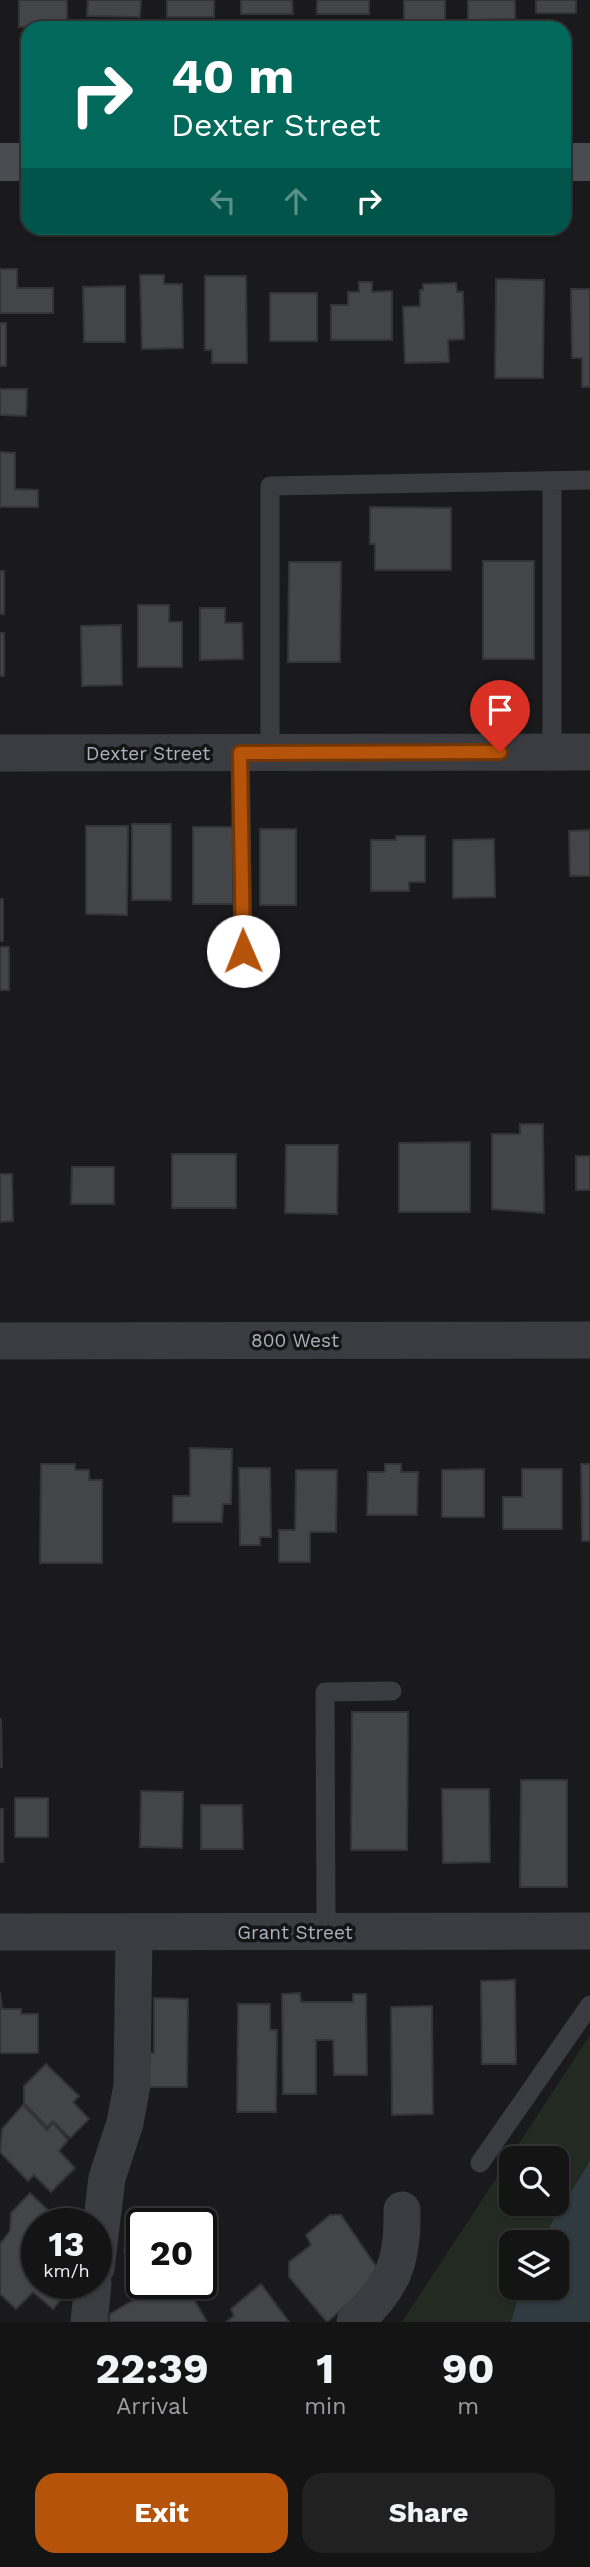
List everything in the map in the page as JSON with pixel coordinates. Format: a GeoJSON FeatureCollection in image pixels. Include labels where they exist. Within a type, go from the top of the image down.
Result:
{"type":"FeatureCollection","features":[{"type":"Feature","properties":{"kind":"main road"},"geometry":{"type":"LineString","coordinates":[[0,162],[21,162]]}},
{"type":"Feature","properties":{"kind":"main road"},"geometry":{"type":"LineString","coordinates":[[571,162],[590,162]]}},
{"type":"Feature","properties":{"kind":"street","name":"Dexter Street"},"geometry":{"type":"LineString","coordinates":[[0,753],[590,752]]}},
{"type":"Feature","properties":{"kind":"street","name":"800 West"},"geometry":{"type":"LineString","coordinates":[[0,1341],[590,1340]]}},
{"type":"Feature","properties":{"kind":"street","name":"Grant Street"},"geometry":{"type":"LineString","coordinates":[[0,1932],[590,1931]]}},
{"type":"Feature","properties":{"kind":"street"},"geometry":{"type":"LineString","coordinates":[[103,2208],[107,2178],[125,2123],[132,2085],[134,1933]]}},
{"type":"Feature","properties":{"kind":"street"},"geometry":{"type":"LineString","coordinates":[[355,2322],[386,2286],[401,2254],[402,2210]]}},
{"type":"Feature","properties":{"kind":"street"},"geometry":{"type":"LineString","coordinates":[[89,2322],[91,2299]]}},
{"type":"Feature","properties":{"kind":"lane"},"geometry":{"type":"LineString","coordinates":[[243,951],[270,486],[590,480]]}},
{"type":"Feature","properties":{"kind":"lane"},"geometry":{"type":"LineString","coordinates":[[552,481],[552,752]]}},
{"type":"Feature","properties":{"kind":"lane"},"geometry":{"type":"LineString","coordinates":[[326,1932],[325,1692],[392,1691]]}},
{"type":"Feature","properties":{"kind":"lane"},"geometry":{"type":"LineString","coordinates":[[480,2162],[590,2005]]}},
{"type":"Feature","properties":{"kind":"shaded area"},"geometry":{"type":"Polygon","coordinates":[[[590,2035],[590,2322],[402,2322],[499,2174],[499,2216],[569,2216],[569,2146],[517,2146],[590,2035]]]}},
{"type":"Feature","properties":{"kind":"shaded area"},"geometry":{"type":"Polygon","coordinates":[[[590,2161],[590,2322],[511,2322],[517,2300],[569,2300],[569,2230],[547,2230],[556,2216],[569,2216],[569,2195],[590,2161]]]}},
{"type":"Feature","properties":{"kind":"building"},"geometry":{"type":"Polygon","coordinates":[[[19,0],[67,0],[67,21],[21,21],[19,27],[19,0]]]}},
{"type":"Feature","properties":{"kind":"building"},"geometry":{"type":"Polygon","coordinates":[[[88,0],[141,0],[140,17],[87,16],[88,0]]]}},
{"type":"Feature","properties":{"kind":"building"},"geometry":{"type":"Polygon","coordinates":[[[167,0],[214,0],[214,17],[167,17],[167,0]]]}},
{"type":"Feature","properties":{"kind":"building"},"geometry":{"type":"Polygon","coordinates":[[[241,0],[292,0],[293,14],[241,14],[241,0]]]}},
{"type":"Feature","properties":{"kind":"building"},"geometry":{"type":"Polygon","coordinates":[[[317,0],[369,0],[369,14],[317,14],[317,0]]]}},
{"type":"Feature","properties":{"kind":"building"},"geometry":{"type":"Polygon","coordinates":[[[404,0],[445,0],[445,20],[404,20],[404,0]]]}},
{"type":"Feature","properties":{"kind":"building"},"geometry":{"type":"Polygon","coordinates":[[[468,0],[515,0],[515,19],[468,20],[468,0]]]}},
{"type":"Feature","properties":{"kind":"building"},"geometry":{"type":"Polygon","coordinates":[[[536,0],[576,0],[576,13],[536,13],[536,0]]]}},
{"type":"Feature","properties":{"kind":"building"},"geometry":{"type":"Polygon","coordinates":[[[0,269],[17,269],[17,288],[53,288],[53,313],[0,313],[0,269]]]}},
{"type":"Feature","properties":{"kind":"building"},"geometry":{"type":"Polygon","coordinates":[[[140,275],[164,275],[164,284],[182,284],[183,348],[142,349],[140,275]]]}},
{"type":"Feature","properties":{"kind":"building"},"geometry":{"type":"Polygon","coordinates":[[[205,276],[246,276],[247,363],[212,363],[212,350],[205,350],[205,276]]]}},
{"type":"Feature","properties":{"kind":"building"},"geometry":{"type":"Polygon","coordinates":[[[496,279],[544,280],[543,378],[495,378],[496,279]]]}},
{"type":"Feature","properties":{"kind":"building"},"geometry":{"type":"Polygon","coordinates":[[[359,282],[372,282],[372,292],[392,291],[392,340],[331,340],[331,305],[348,305],[348,292],[359,292],[359,282]]]}},
{"type":"Feature","properties":{"kind":"building"},"geometry":{"type":"Polygon","coordinates":[[[456,283],[457,292],[463,292],[464,339],[448,340],[449,362],[405,363],[403,307],[420,306],[420,290],[423,290],[423,284],[456,283]]]}},
{"type":"Feature","properties":{"kind":"building"},"geometry":{"type":"Polygon","coordinates":[[[125,286],[125,342],[84,342],[83,287],[125,286]]]}},
{"type":"Feature","properties":{"kind":"building"},"geometry":{"type":"Polygon","coordinates":[[[571,289],[590,289],[590,387],[582,387],[582,358],[572,358],[571,289]]]}},
{"type":"Feature","properties":{"kind":"building"},"geometry":{"type":"Polygon","coordinates":[[[270,293],[317,293],[317,341],[270,341],[270,293]]]}},
{"type":"Feature","properties":{"kind":"building"},"geometry":{"type":"Polygon","coordinates":[[[0,323],[6,323],[6,366],[0,366],[0,323]]]}},
{"type":"Feature","properties":{"kind":"building"},"geometry":{"type":"Polygon","coordinates":[[[0,389],[27,389],[26,416],[0,415],[0,389]]]}},
{"type":"Feature","properties":{"kind":"building"},"geometry":{"type":"Polygon","coordinates":[[[0,452],[15,453],[15,489],[38,490],[38,507],[0,507],[0,452]]]}},
{"type":"Feature","properties":{"kind":"building"},"geometry":{"type":"Polygon","coordinates":[[[370,507],[451,508],[451,570],[375,570],[375,544],[370,544],[370,507]]]}},
{"type":"Feature","properties":{"kind":"building"},"geometry":{"type":"Polygon","coordinates":[[[483,561],[534,561],[534,659],[483,659],[483,561]]]}},
{"type":"Feature","properties":{"kind":"building"},"geometry":{"type":"Polygon","coordinates":[[[289,562],[341,562],[340,662],[288,662],[289,562]]]}},
{"type":"Feature","properties":{"kind":"building"},"geometry":{"type":"Polygon","coordinates":[[[0,571],[4,571],[4,614],[0,614],[0,571]]]}},
{"type":"Feature","properties":{"kind":"building"},"geometry":{"type":"Polygon","coordinates":[[[138,605],[169,605],[169,622],[182,622],[182,667],[138,667],[138,605]]]}},
{"type":"Feature","properties":{"kind":"building"},"geometry":{"type":"Polygon","coordinates":[[[200,608],[225,608],[225,623],[242,623],[243,659],[200,660],[200,608]]]}},
{"type":"Feature","properties":{"kind":"building"},"geometry":{"type":"Polygon","coordinates":[[[121,625],[122,685],[82,686],[81,626],[121,625]]]}},
{"type":"Feature","properties":{"kind":"building"},"geometry":{"type":"Polygon","coordinates":[[[0,633],[4,633],[4,676],[0,676],[0,633]]]}},
{"type":"Feature","properties":{"kind":"building"},"geometry":{"type":"Polygon","coordinates":[[[132,824],[171,824],[171,900],[132,900],[132,824]]]}},
{"type":"Feature","properties":{"kind":"building"},"geometry":{"type":"Polygon","coordinates":[[[86,826],[128,826],[127,915],[86,914],[86,826]]]}},
{"type":"Feature","properties":{"kind":"building"},"geometry":{"type":"Polygon","coordinates":[[[193,827],[233,827],[233,904],[193,904],[193,827]]]}},
{"type":"Feature","properties":{"kind":"building"},"geometry":{"type":"Polygon","coordinates":[[[260,829],[296,829],[296,905],[260,905],[260,829]]]}},
{"type":"Feature","properties":{"kind":"building"},"geometry":{"type":"Polygon","coordinates":[[[590,830],[590,876],[570,876],[569,831],[590,830]]]}},
{"type":"Feature","properties":{"kind":"building"},"geometry":{"type":"Polygon","coordinates":[[[396,836],[425,836],[425,882],[409,882],[409,891],[371,891],[371,840],[396,840],[396,836]]]}},
{"type":"Feature","properties":{"kind":"building"},"geometry":{"type":"Polygon","coordinates":[[[494,839],[495,897],[453,898],[453,840],[494,839]]]}},
{"type":"Feature","properties":{"kind":"building"},"geometry":{"type":"Polygon","coordinates":[[[0,899],[3,899],[3,941],[0,941],[0,899]]]}},
{"type":"Feature","properties":{"kind":"building"},"geometry":{"type":"Polygon","coordinates":[[[0,947],[9,947],[9,990],[0,990],[0,947]]]}},
{"type":"Feature","properties":{"kind":"building"},"geometry":{"type":"Polygon","coordinates":[[[520,1124],[543,1124],[544,1213],[492,1209],[492,1134],[520,1134],[520,1124]]]}},
{"type":"Feature","properties":{"kind":"building"},"geometry":{"type":"Polygon","coordinates":[[[470,1142],[470,1212],[399,1212],[399,1143],[470,1142]]]}},
{"type":"Feature","properties":{"kind":"building"},"geometry":{"type":"Polygon","coordinates":[[[286,1145],[338,1145],[337,1214],[285,1213],[286,1145]]]}},
{"type":"Feature","properties":{"kind":"building"},"geometry":{"type":"Polygon","coordinates":[[[172,1154],[236,1154],[236,1208],[172,1208],[172,1154]]]}},
{"type":"Feature","properties":{"kind":"building"},"geometry":{"type":"Polygon","coordinates":[[[576,1156],[590,1156],[590,1190],[576,1190],[576,1156]]]}},
{"type":"Feature","properties":{"kind":"building"},"geometry":{"type":"Polygon","coordinates":[[[72,1167],[114,1167],[114,1204],[71,1204],[72,1167]]]}},
{"type":"Feature","properties":{"kind":"building"},"geometry":{"type":"Polygon","coordinates":[[[0,1174],[12,1174],[13,1221],[0,1222],[0,1174]]]}},
{"type":"Feature","properties":{"kind":"building"},"geometry":{"type":"Polygon","coordinates":[[[190,1448],[232,1449],[231,1504],[223,1504],[222,1522],[173,1522],[173,1496],[190,1496],[190,1448]]]}},
{"type":"Feature","properties":{"kind":"building"},"geometry":{"type":"Polygon","coordinates":[[[41,1464],[75,1464],[75,1470],[89,1470],[89,1480],[102,1480],[102,1563],[40,1563],[41,1464]]]}},
{"type":"Feature","properties":{"kind":"building"},"geometry":{"type":"Polygon","coordinates":[[[385,1464],[401,1464],[401,1472],[418,1472],[417,1515],[367,1515],[368,1472],[385,1472],[385,1464]]]}},
{"type":"Feature","properties":{"kind":"building"},"geometry":{"type":"Polygon","coordinates":[[[581,1464],[590,1464],[590,1541],[582,1541],[581,1464]]]}},
{"type":"Feature","properties":{"kind":"building"},"geometry":{"type":"Polygon","coordinates":[[[239,1468],[270,1468],[271,1537],[260,1537],[260,1545],[240,1545],[239,1468]]]}},
{"type":"Feature","properties":{"kind":"building"},"geometry":{"type":"Polygon","coordinates":[[[484,1469],[484,1517],[442,1517],[442,1470],[484,1469]]]}},
{"type":"Feature","properties":{"kind":"building"},"geometry":{"type":"Polygon","coordinates":[[[522,1469],[562,1469],[562,1529],[503,1529],[503,1497],[522,1497],[522,1469]]]}},
{"type":"Feature","properties":{"kind":"building"},"geometry":{"type":"Polygon","coordinates":[[[296,1470],[337,1470],[336,1532],[310,1532],[310,1562],[279,1562],[279,1530],[295,1530],[296,1470]]]}},
{"type":"Feature","properties":{"kind":"building"},"geometry":{"type":"Polygon","coordinates":[[[352,1712],[408,1712],[407,1850],[351,1850],[352,1712]]]}},
{"type":"Feature","properties":{"kind":"building"},"geometry":{"type":"Polygon","coordinates":[[[1,1719],[2,1767],[0,1767],[1,1719]]]}},
{"type":"Feature","properties":{"kind":"building"},"geometry":{"type":"Polygon","coordinates":[[[521,1780],[567,1780],[567,1887],[520,1887],[521,1780]]]}},
{"type":"Feature","properties":{"kind":"building"},"geometry":{"type":"Polygon","coordinates":[[[442,1789],[489,1789],[490,1862],[443,1863],[442,1789]]]}},
{"type":"Feature","properties":{"kind":"building"},"geometry":{"type":"Polygon","coordinates":[[[141,1791],[183,1792],[182,1848],[140,1847],[141,1791]]]}},
{"type":"Feature","properties":{"kind":"building"},"geometry":{"type":"Polygon","coordinates":[[[15,1798],[48,1798],[48,1837],[15,1837],[15,1798]]]}},
{"type":"Feature","properties":{"kind":"building"},"geometry":{"type":"Polygon","coordinates":[[[201,1805],[242,1805],[243,1849],[201,1849],[201,1805]]]}},
{"type":"Feature","properties":{"kind":"building"},"geometry":{"type":"Polygon","coordinates":[[[0,1809],[3,1809],[3,1862],[0,1862],[0,1809]]]}},
{"type":"Feature","properties":{"kind":"building"},"geometry":{"type":"Polygon","coordinates":[[[515,1980],[516,2064],[482,2064],[481,1981],[515,1980]]]}},
{"type":"Feature","properties":{"kind":"building"},"geometry":{"type":"Polygon","coordinates":[[[0,1992],[2,2009],[21,2009],[21,2014],[38,2014],[38,2053],[0,2053],[0,1992]]]}},
{"type":"Feature","properties":{"kind":"building"},"geometry":{"type":"Polygon","coordinates":[[[300,1993],[301,2002],[353,2002],[353,1994],[366,1994],[367,2075],[334,2075],[333,2040],[316,2040],[316,2094],[283,2094],[282,1994],[300,1993]]]}},
{"type":"Feature","properties":{"kind":"building"},"geometry":{"type":"Polygon","coordinates":[[[154,1998],[188,1999],[187,2087],[148,2087],[148,2053],[154,2053],[154,1998]]]}},
{"type":"Feature","properties":{"kind":"building"},"geometry":{"type":"Polygon","coordinates":[[[238,2004],[270,2004],[270,2030],[277,2030],[276,2112],[237,2112],[238,2004]]]}},
{"type":"Feature","properties":{"kind":"building"},"geometry":{"type":"Polygon","coordinates":[[[432,2006],[433,2114],[392,2115],[391,2007],[432,2006]]]}},
{"type":"Feature","properties":{"kind":"building"},"geometry":{"type":"Polygon","coordinates":[[[46,2064],[79,2096],[73,2102],[89,2119],[70,2138],[53,2121],[47,2127],[24,2103],[24,2086],[46,2064]]]}},
{"type":"Feature","properties":{"kind":"building"},"geometry":{"type":"Polygon","coordinates":[[[23,2105],[47,2130],[53,2123],[68,2140],[59,2151],[75,2168],[51,2192],[34,2175],[28,2181],[0,2152],[2,2129],[23,2105]]]}},
{"type":"Feature","properties":{"kind":"building"},"geometry":{"type":"Polygon","coordinates":[[[30,2193],[45,2208],[21,2208],[21,2299],[26,2299],[16,2309],[0,2294],[0,2244],[10,2231],[11,2213],[30,2193]]]}},
{"type":"Feature","properties":{"kind":"building"},"geometry":{"type":"Polygon","coordinates":[[[330,2215],[341,2215],[382,2275],[327,2322],[289,2277],[289,2262],[311,2245],[306,2235],[330,2215]]]}},
{"type":"Feature","properties":{"kind":"building"},"geometry":{"type":"Polygon","coordinates":[[[261,2284],[289,2322],[226,2322],[234,2316],[231,2309],[261,2284]]]}},
{"type":"Feature","properties":{"kind":"building"},"geometry":{"type":"Polygon","coordinates":[[[41,2299],[61,2299],[53,2309],[41,2299]]]}},
{"type":"Feature","properties":{"kind":"building"},"geometry":{"type":"Polygon","coordinates":[[[135,2299],[194,2299],[207,2322],[109,2322],[110,2314],[135,2299]]]}},
{"type":"Feature","properties":{"kind":"route"},"geometry":{"type":"LineString","coordinates":[[243,951],[243,796],[240,753],[500,752]]}}]}
